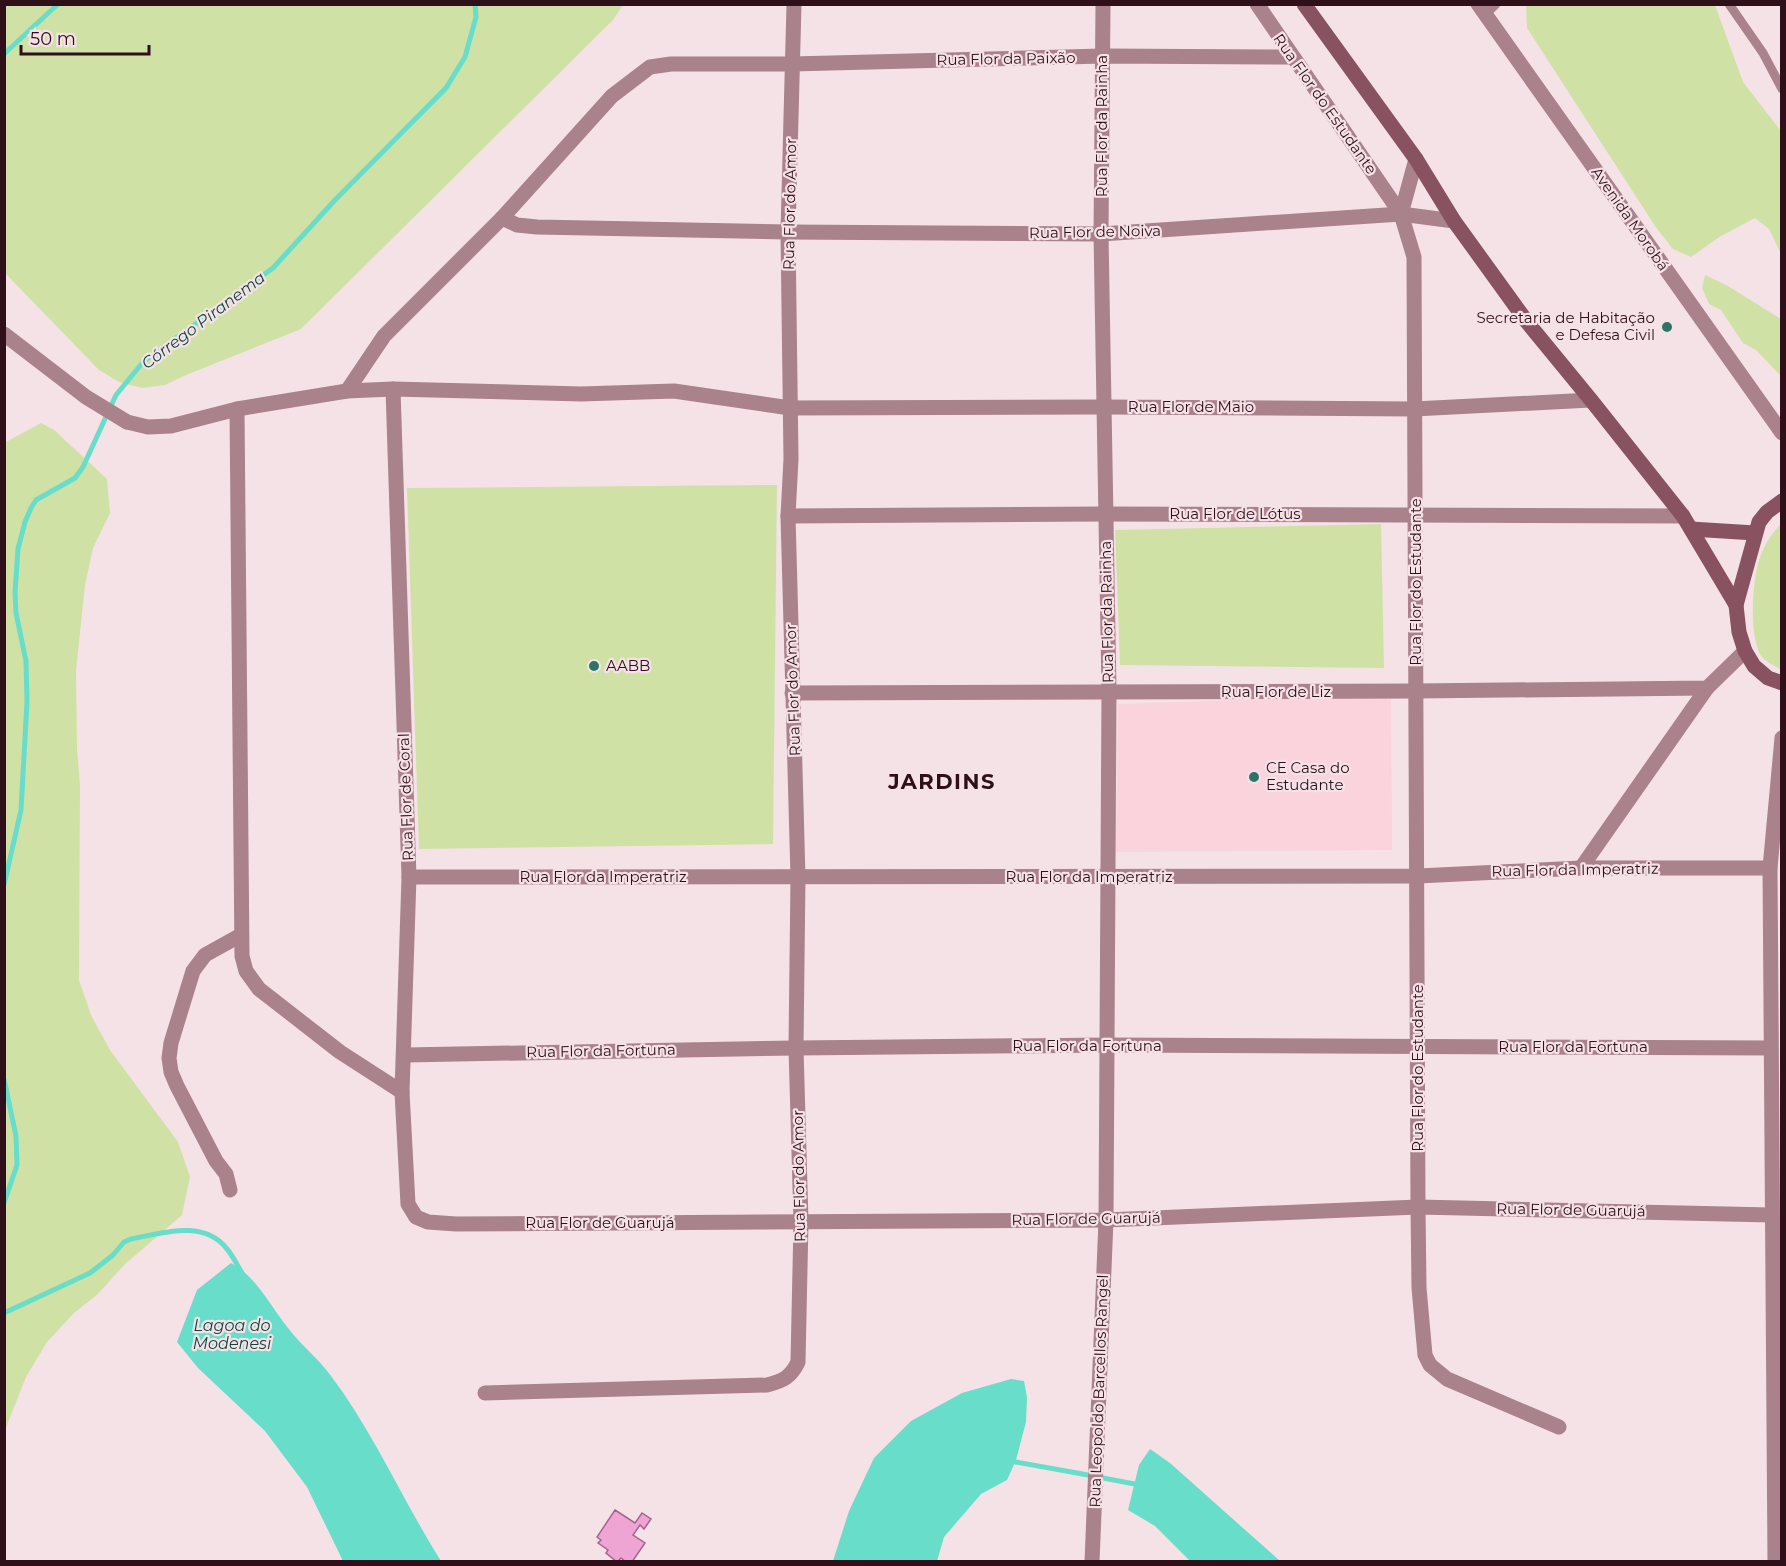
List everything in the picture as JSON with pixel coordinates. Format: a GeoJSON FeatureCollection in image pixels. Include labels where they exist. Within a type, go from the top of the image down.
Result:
{"type":"FeatureCollection","features":[{"type":"Feature","properties":{"kind":"main road"},"geometry":{"type":"LineString","coordinates":[[1304,4],[1416,159],[1454,221],[1527,322],[1592,400],[1687,522],[1737,605]]}},
{"type":"Feature","properties":{"kind":"main road"},"geometry":{"type":"LineString","coordinates":[[1782,501],[1767,512],[1755,533],[1737,605],[1739,632],[1745,651],[1754,666],[1768,678],[1782,683]]}},
{"type":"Feature","properties":{"kind":"main road"},"geometry":{"type":"LineString","coordinates":[[1687,522],[1755,533]]}},
{"type":"Feature","properties":{"kind":"street","name":"Rua Flor do Amor"},"geometry":{"type":"LineString","coordinates":[[484,1393],[767,1385],[781,1382],[793,1374],[798,1362],[801,1222],[796,1048],[798,877],[788,516],[790,408],[788,232],[794,4]]}},
{"type":"Feature","properties":{"kind":"street","name":"Rua Flor da Rainha"},"geometry":{"type":"LineString","coordinates":[[1103,4],[1101,234],[1109,691],[1106,1220]]}},
{"type":"Feature","properties":{"kind":"street","name":"Rua Flor do Estudante"},"geometry":{"type":"LineString","coordinates":[[1257,4],[1401,214],[1414,257],[1418,1206],[1421,1327],[1425,1355],[1430,1365],[1447,1379],[1559,1427]]}},
{"type":"Feature","properties":{"kind":"street","name":"Avenida Morobá"},"geometry":{"type":"LineString","coordinates":[[1486,8],[1782,433]]}},
{"type":"Feature","properties":{"kind":"street","name":"Rua Flor da Paixão"},"geometry":{"type":"LineString","coordinates":[[347,391],[384,336],[502,218],[612,96],[650,67],[671,64],[792,64],[1102,56],[1292,57]]}},
{"type":"Feature","properties":{"kind":"street"},"geometry":{"type":"LineString","coordinates":[[1401,214],[1416,159]]}},
{"type":"Feature","properties":{"kind":"street","name":"Rua Flor de Noiva"},"geometry":{"type":"LineString","coordinates":[[502,218],[517,225],[537,227],[788,232],[1101,234],[1401,214],[1454,221]]}},
{"type":"Feature","properties":{"kind":"street","name":"Rua Flor de Maio"},"geometry":{"type":"LineString","coordinates":[[4,334],[86,397],[127,422],[148,427],[171,426],[237,409],[347,391],[393,389],[581,394],[674,391],[790,408],[1414,409],[1592,400]]}},
{"type":"Feature","properties":{"kind":"street","name":"Rua Flor de Coral"},"geometry":{"type":"LineString","coordinates":[[393,389],[409,877],[402,1092],[408,1204]]}},
{"type":"Feature","properties":{"kind":"street"},"geometry":{"type":"LineString","coordinates":[[237,409],[242,956],[246,971],[259,989],[340,1052],[402,1092]]}},
{"type":"Feature","properties":{"kind":"street","name":"Rua Flor de Lótus"},"geometry":{"type":"LineString","coordinates":[[788,516],[1416,515],[1687,522]]}},
{"type":"Feature","properties":{"kind":"street"},"geometry":{"type":"LineString","coordinates":[[1581,868],[1707,688],[1745,651]]}},
{"type":"Feature","properties":{"kind":"street","name":"Rua Flor de Liz"},"geometry":{"type":"LineString","coordinates":[[792,693],[1707,688]]}},
{"type":"Feature","properties":{"kind":"street"},"geometry":{"type":"LineString","coordinates":[[1775,1562],[1770,868],[1782,738]]}},
{"type":"Feature","properties":{"kind":"street","name":"Rua Flor da Imperatriz"},"geometry":{"type":"LineString","coordinates":[[409,877],[1418,876],[1581,868],[1770,868]]}},
{"type":"Feature","properties":{"kind":"street"},"geometry":{"type":"LineString","coordinates":[[230,1190],[226,1174],[216,1161],[177,1086],[171,1072],[170,1058],[171,1043],[193,971],[206,955],[241,935]]}},
{"type":"Feature","properties":{"kind":"street","name":"Rua Flor da Fortuna"},"geometry":{"type":"LineString","coordinates":[[405,1055],[1107,1045],[1770,1048]]}},
{"type":"Feature","properties":{"kind":"street","name":"Rua Flor de Guarujá"},"geometry":{"type":"LineString","coordinates":[[408,1204],[416,1217],[428,1222],[456,1224],[1106,1220],[1418,1206],[1772,1215]]}},
{"type":"Feature","properties":{"kind":"street","name":"Rua Leopoldo Barcellos Rangel"},"geometry":{"type":"LineString","coordinates":[[1092,1562],[1106,1220]]}},
{"type":"Feature","properties":{"kind":"lane"},"geometry":{"type":"LineString","coordinates":[[1729,4],[1762,53],[1782,89]]}},
{"type":"Feature","properties":{"kind":"shaded area"},"geometry":{"type":"Polygon","coordinates":[[[4,5],[623,5],[613,20],[301,329],[165,385],[142,388],[119,382],[99,370],[5,273],[4,5]]]}},
{"type":"Feature","properties":{"kind":"shaded area"},"geometry":{"type":"Polygon","coordinates":[[[1526,5],[1715,5],[1743,82],[1781,131],[1781,254],[1769,229],[1755,218],[1721,236],[1691,257],[1673,249],[1655,226],[1527,28],[1526,5]]]}},
{"type":"Feature","properties":{"kind":"shaded area"},"geometry":{"type":"Polygon","coordinates":[[[1705,275],[1728,286],[1781,319],[1781,376],[1756,350],[1743,343],[1721,310],[1709,304],[1702,288],[1705,275]]]}},
{"type":"Feature","properties":{"kind":"shaded area"},"geometry":{"type":"Polygon","coordinates":[[[41,423],[54,430],[107,479],[110,513],[93,548],[85,585],[76,671],[80,786],[79,980],[91,1015],[110,1050],[178,1142],[190,1177],[182,1215],[124,1265],[98,1294],[74,1313],[47,1342],[26,1377],[5,1430],[4,443],[41,423]]]}},
{"type":"Feature","properties":{"kind":"shaded area","name":"AABB"},"geometry":{"type":"Polygon","coordinates":[[[777,485],[773,844],[419,849],[407,488],[777,485]]]}},
{"type":"Feature","properties":{"kind":"shaded area"},"geometry":{"type":"Polygon","coordinates":[[[1381,524],[1384,668],[1120,665],[1115,530],[1381,524]]]}},
{"type":"Feature","properties":{"kind":"shaded area"},"geometry":{"type":"Polygon","coordinates":[[[1781,524],[1781,670],[1764,659],[1758,649],[1753,612],[1754,585],[1760,558],[1770,538],[1781,524]]]}},
{"type":"Feature","properties":{"kind":"shaded area","name":"CE Casa do Estudante"},"geometry":{"type":"Polygon","coordinates":[[[1391,695],[1392,850],[1116,852],[1118,704],[1391,695]]]}},
{"type":"Feature","properties":{"kind":"water","name":"Lagoa do Modenesi"},"geometry":{"type":"Polygon","coordinates":[[[231,1263],[240,1268],[255,1283],[288,1328],[326,1369],[347,1398],[441,1561],[343,1561],[307,1487],[265,1431],[198,1368],[177,1342],[197,1290],[231,1263]]]}},
{"type":"Feature","properties":{"kind":"water"},"geometry":{"type":"Polygon","coordinates":[[[1011,1379],[1024,1381],[1027,1397],[1026,1422],[1016,1460],[1007,1480],[981,1494],[944,1537],[937,1561],[833,1561],[849,1511],[874,1458],[911,1421],[962,1393],[1011,1379]]]}},
{"type":"Feature","properties":{"kind":"water"},"geometry":{"type":"Polygon","coordinates":[[[1150,1449],[1170,1463],[1280,1561],[1190,1561],[1155,1526],[1128,1510],[1139,1465],[1150,1449]]]}},
{"type":"Feature","properties":{"kind":"building"},"geometry":{"type":"Polygon","coordinates":[[[615,1510],[635,1523],[642,1513],[651,1519],[644,1529],[640,1525],[633,1535],[645,1543],[632,1562],[626,1562],[621,1558],[617,1562],[606,1553],[608,1550],[598,1543],[601,1540],[597,1537],[615,1510]]]}},
{"type":"Feature","properties":{"kind":"waterway"},"geometry":{"type":"LineString","coordinates":[[4,54],[58,4]]}},
{"type":"Feature","properties":{"kind":"waterway","name":"Córrego Piranema"},"geometry":{"type":"LineString","coordinates":[[4,885],[21,810],[27,702],[26,661],[16,613],[15,592],[18,549],[31,508],[36,500],[75,478],[83,467],[116,395],[144,361],[273,268],[335,200],[446,88],[465,57],[476,17],[475,4]]}},
{"type":"Feature","properties":{"kind":"waterway","name":"Córrego Piranema"},"geometry":{"type":"LineString","coordinates":[[4,1079],[16,1136],[17,1165],[4,1203]]}},
{"type":"Feature","properties":{"kind":"waterway"},"geometry":{"type":"LineString","coordinates":[[4,1313],[90,1273],[113,1255],[124,1242],[156,1234],[182,1230],[207,1234],[227,1249],[242,1273]]}},
{"type":"Feature","properties":{"kind":"waterway"},"geometry":{"type":"LineString","coordinates":[[1010,1461],[1088,1475]]}},
{"type":"Feature","properties":{"kind":"waterway"},"geometry":{"type":"LineString","coordinates":[[1103,1478],[1140,1485]]}},
{"type":"Feature","properties":{"kind":"place","name":"Secretaria de Habitação e Defesa Civil"},"geometry":{"type":"Point","coordinates":[1667,327]}},
{"type":"Feature","properties":{"kind":"place","name":"AABB"},"geometry":{"type":"Point","coordinates":[594,666]}},
{"type":"Feature","properties":{"kind":"place","name":"CE Casa do Estudante"},"geometry":{"type":"Point","coordinates":[1254,777]}},
{"type":"Feature","properties":{"kind":"district","name":"JARDINS"},"geometry":{"type":"Point","coordinates":[942,782]}}]}
